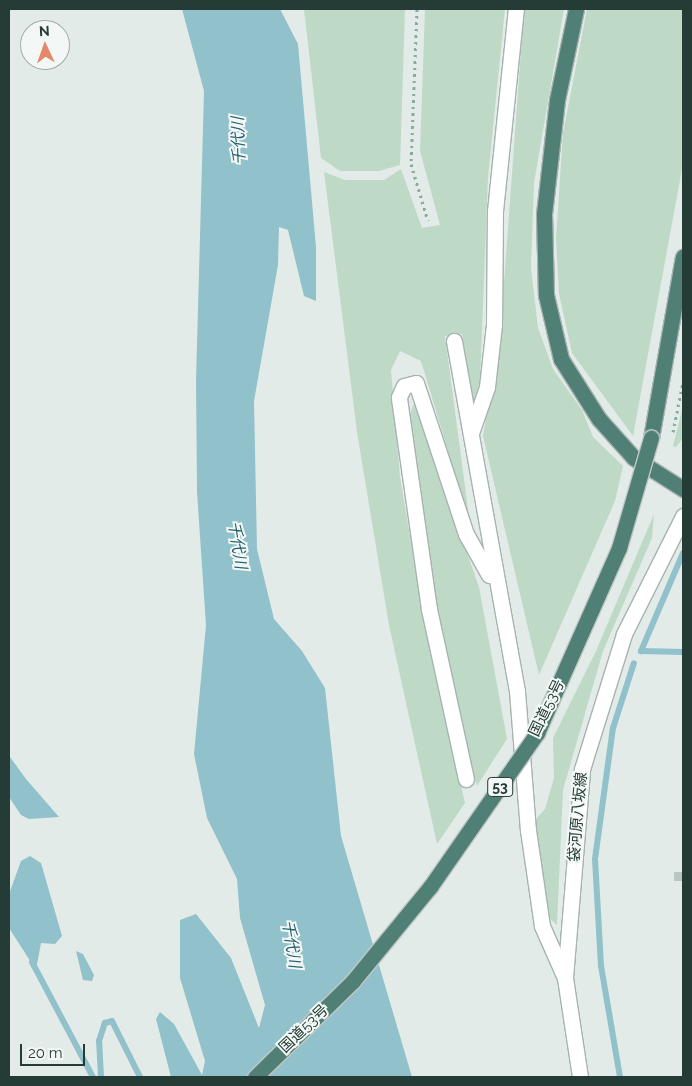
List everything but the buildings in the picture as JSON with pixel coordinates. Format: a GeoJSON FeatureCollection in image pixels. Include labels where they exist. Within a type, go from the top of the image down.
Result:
{"type":"FeatureCollection","features":[{"type":"Feature","properties":{"kind":"highway"},"geometry":{"type":"LineString","coordinates":[[576,9],[556,100],[544,214],[546,296],[562,359],[599,418],[634,458],[683,490]]}},
{"type":"Feature","properties":{"kind":"highway","name":"国道53号"},"geometry":{"type":"LineString","coordinates":[[255,1077],[353,981],[424,894],[537,733],[619,548],[651,438],[683,257]]}},
{"type":"Feature","properties":{"kind":"street"},"geometry":{"type":"LineString","coordinates":[[470,436],[487,387],[494,325],[496,211],[516,9]]}},
{"type":"Feature","properties":{"kind":"street"},"geometry":{"type":"LineString","coordinates":[[454,341],[496,587],[517,692],[528,830],[542,926],[565,978]]}},
{"type":"Feature","properties":{"kind":"street"},"geometry":{"type":"LineString","coordinates":[[466,779],[429,609],[399,397],[404,386],[416,382],[466,534],[496,587]]}},
{"type":"Feature","properties":{"kind":"street","name":"袋河原八坂線"},"geometry":{"type":"LineString","coordinates":[[580,1077],[565,978],[582,769],[624,634],[683,516]]}},
{"type":"Feature","properties":{"kind":"path"},"geometry":{"type":"LineString","coordinates":[[417,9],[411,164],[428,221]]}},
{"type":"Feature","properties":{"kind":"path"},"geometry":{"type":"LineString","coordinates":[[671,439],[683,382]]}},
{"type":"Feature","properties":{"kind":"green space"},"geometry":{"type":"Polygon","coordinates":[[[304,9],[405,9],[400,165],[379,171],[340,171],[321,158],[304,9]]]}},
{"type":"Feature","properties":{"kind":"green space"},"geometry":{"type":"Polygon","coordinates":[[[425,9],[505,9],[488,177],[480,382],[472,405],[462,334],[445,336],[470,524],[421,361],[400,351],[391,370],[400,477],[429,647],[465,803],[437,844],[389,625],[357,432],[324,172],[345,180],[384,180],[401,169],[422,228],[440,225],[420,151],[425,9]]]}},
{"type":"Feature","properties":{"kind":"green space"},"geometry":{"type":"Polygon","coordinates":[[[524,9],[564,9],[534,183],[531,268],[538,328],[553,369],[582,410],[593,437],[623,466],[615,501],[539,675],[483,436],[500,338],[524,9]]]}},
{"type":"Feature","properties":{"kind":"green space"},"geometry":{"type":"Polygon","coordinates":[[[587,9],[683,9],[682,169],[633,436],[572,353],[559,294],[556,238],[563,133],[587,9]]]}},
{"type":"Feature","properties":{"kind":"green space"},"geometry":{"type":"Polygon","coordinates":[[[414,403],[479,587],[507,739],[477,786],[438,621],[412,458],[410,414],[414,403]]]}},
{"type":"Feature","properties":{"kind":"green space"},"geometry":{"type":"Polygon","coordinates":[[[683,406],[683,438],[676,447],[673,446],[683,406]]]}},
{"type":"Feature","properties":{"kind":"green space"},"geometry":{"type":"Polygon","coordinates":[[[654,514],[652,538],[603,651],[563,790],[557,925],[549,918],[534,821],[545,809],[554,778],[553,738],[596,651],[654,514]]]}},
{"type":"Feature","properties":{"kind":"water","name":"千代川"},"geometry":{"type":"Polygon","coordinates":[[[182,9],[280,9],[298,44],[316,247],[316,301],[304,296],[288,230],[279,227],[278,265],[254,401],[257,549],[274,619],[302,651],[325,688],[341,836],[412,1077],[171,1077],[156,1019],[160,1012],[174,1024],[202,1075],[205,1061],[180,978],[180,920],[196,914],[231,958],[259,1028],[265,1005],[240,918],[237,879],[207,818],[194,754],[206,625],[197,492],[196,381],[204,91],[182,9]]]}},
{"type":"Feature","properties":{"kind":"water"},"geometry":{"type":"Polygon","coordinates":[[[9,744],[10,757],[26,779],[59,817],[29,819],[21,815],[9,797],[9,744]]]}},
{"type":"Feature","properties":{"kind":"water"},"geometry":{"type":"Polygon","coordinates":[[[30,856],[41,863],[62,936],[55,944],[41,943],[36,970],[9,928],[9,894],[21,861],[30,856]]]}},
{"type":"Feature","properties":{"kind":"water"},"geometry":{"type":"Polygon","coordinates":[[[76,951],[83,954],[94,975],[92,981],[83,980],[76,951]]]}},
{"type":"Feature","properties":{"kind":"waterway"},"geometry":{"type":"LineString","coordinates":[[683,553],[641,651],[683,652]]}},
{"type":"Feature","properties":{"kind":"waterway"},"geometry":{"type":"LineString","coordinates":[[620,1077],[601,966],[595,859],[613,728],[634,663]]}},
{"type":"Feature","properties":{"kind":"waterway"},"geometry":{"type":"LineString","coordinates":[[32,962],[93,1077]]}},
{"type":"Feature","properties":{"kind":"waterway"},"geometry":{"type":"LineString","coordinates":[[101,1077],[99,1041],[105,1023],[112,1021],[140,1077]]}}]}
